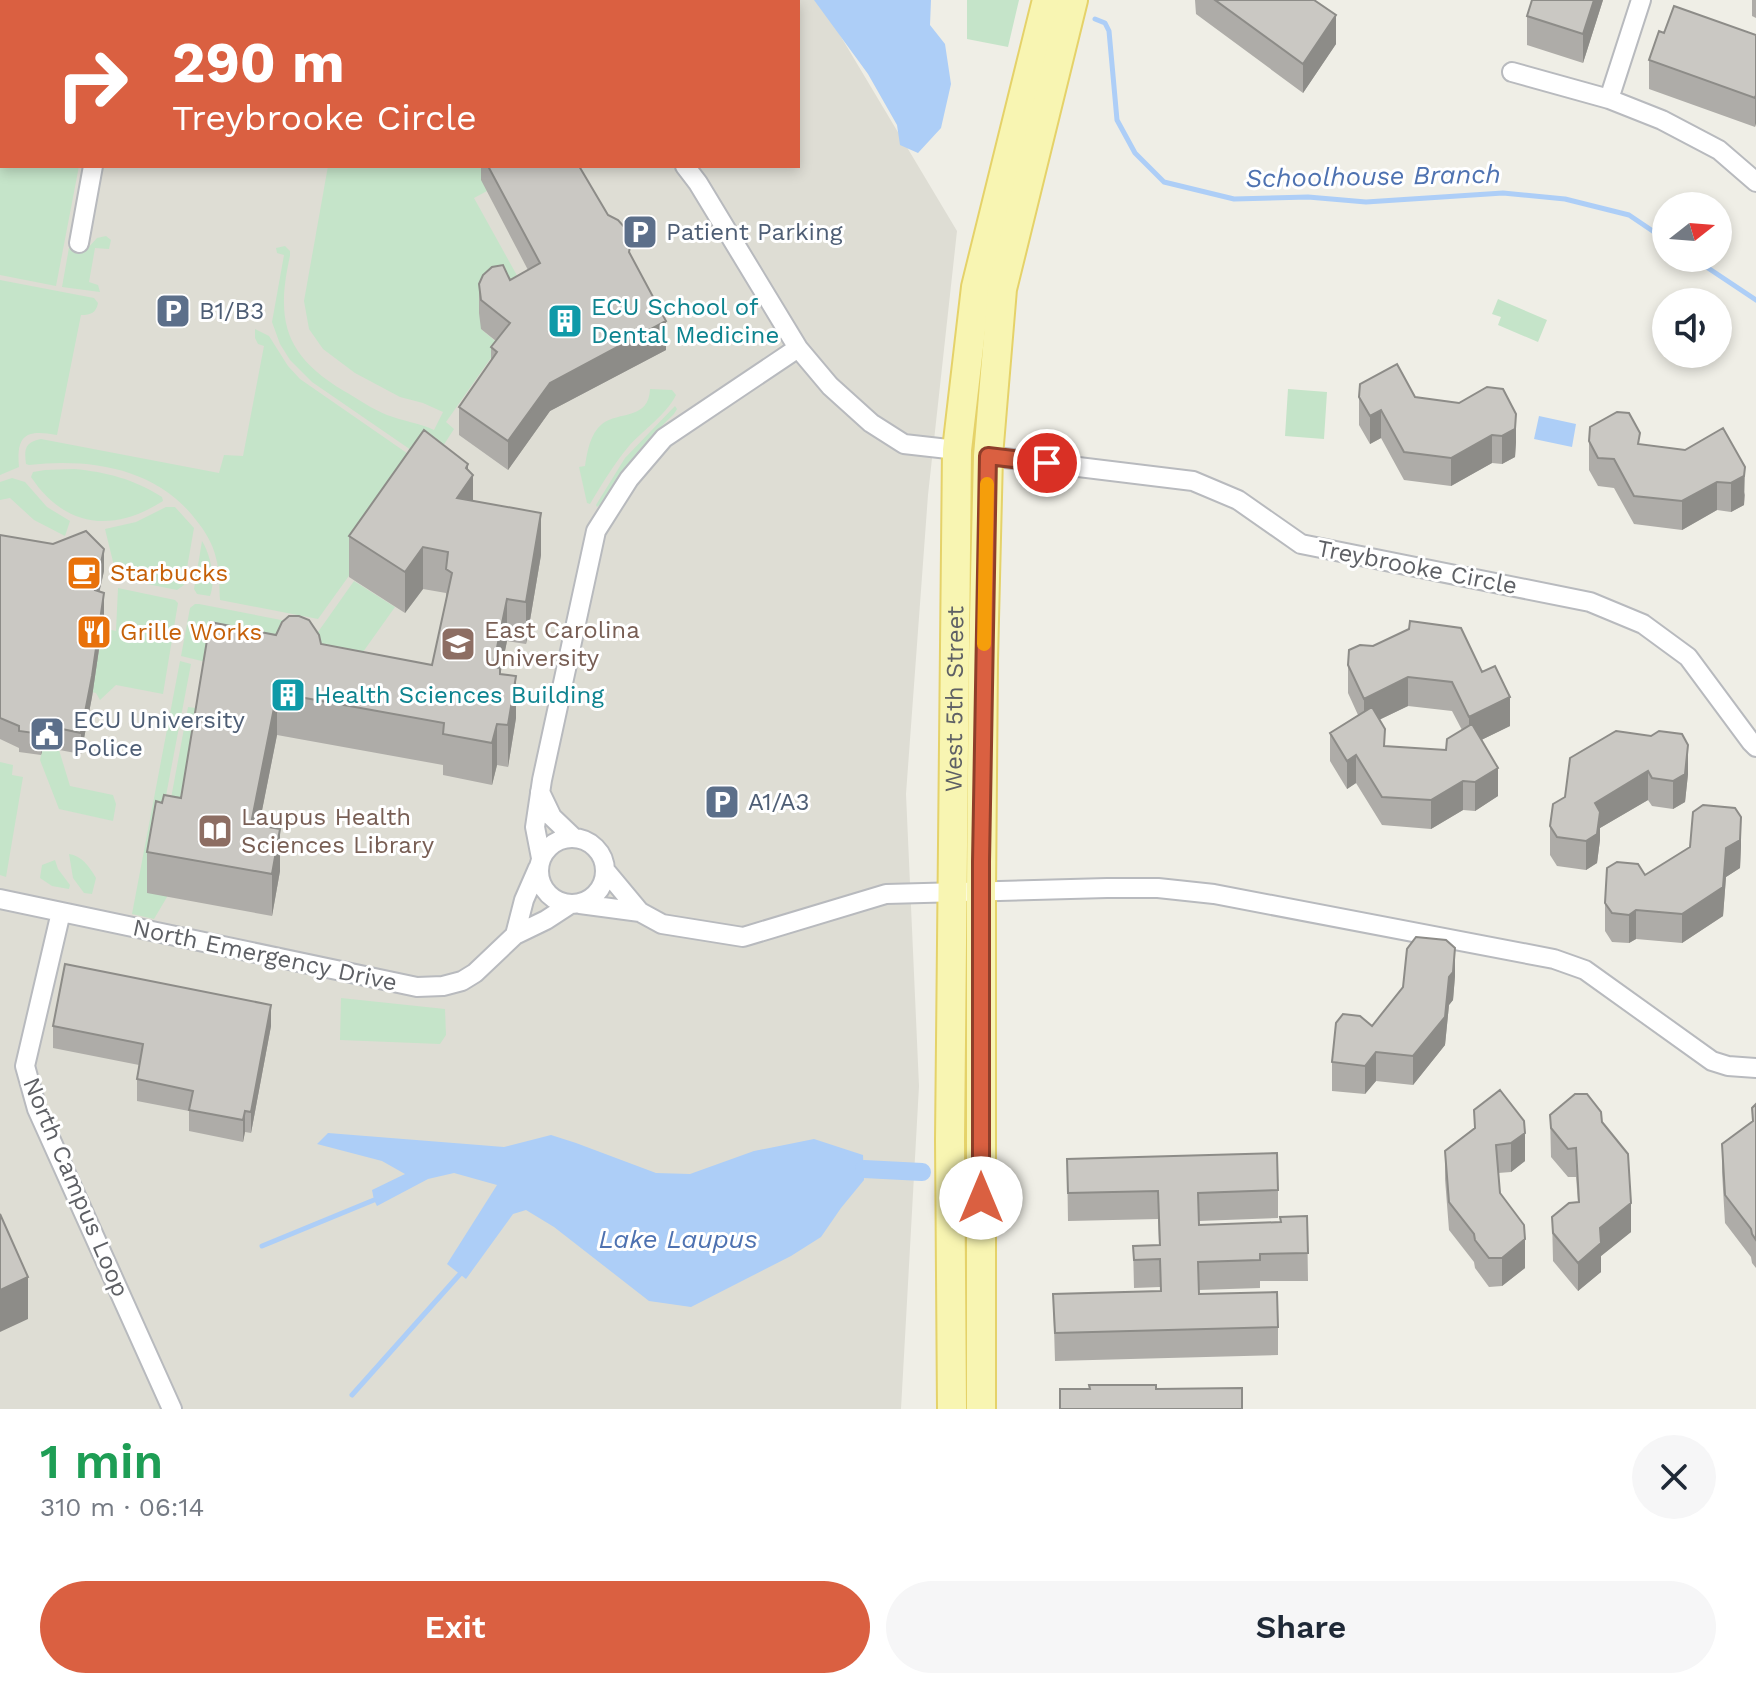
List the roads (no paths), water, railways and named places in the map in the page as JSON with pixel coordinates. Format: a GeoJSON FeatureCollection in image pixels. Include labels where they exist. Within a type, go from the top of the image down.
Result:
{"type":"FeatureCollection","features":[{"type":"Feature","properties":{"kind":"main road","name":"West 5th Street"},"geometry":{"type":"LineString","coordinates":[[952,1409],[951,891],[957,450],[976,287],[1047,0]]}},
{"type":"Feature","properties":{"kind":"main road","name":"West 5th Street"},"geometry":{"type":"LineString","coordinates":[[981,1409],[981,891],[988,456],[1002,289],[1073,0]]}},
{"type":"Feature","properties":{"kind":"street"},"geometry":{"type":"LineString","coordinates":[[1609,99],[1641,0]]}},
{"type":"Feature","properties":{"kind":"street"},"geometry":{"type":"LineString","coordinates":[[1512,72],[1609,99],[1662,120],[1719,150],[1756,182]]}},
{"type":"Feature","properties":{"kind":"street"},"geometry":{"type":"LineString","coordinates":[[79,243],[93,168]]}},
{"type":"Feature","properties":{"kind":"street"},"geometry":{"type":"LineString","coordinates":[[687,168],[798,348],[830,386],[871,423],[904,444],[957,450]]}},
{"type":"Feature","properties":{"kind":"street"},"geometry":{"type":"LineString","coordinates":[[640,912],[559,902],[550,897],[539,879],[535,827],[540,792],[596,531],[629,479],[664,438],[798,348]]}},
{"type":"Feature","properties":{"kind":"street","name":"Treybrooke Circle"},"geometry":{"type":"LineString","coordinates":[[988,456],[1193,481],[1238,500],[1301,544],[1590,602],[1643,624],[1688,657],[1756,747]]}},
{"type":"Feature","properties":{"kind":"street"},"geometry":{"type":"LineString","coordinates":[[540,792],[552,817],[574,838]]}},
{"type":"Feature","properties":{"kind":"street"},"geometry":{"type":"LineString","coordinates":[[515,935],[524,900],[546,849],[564,838],[584,840],[592,845],[605,870],[640,912],[662,924],[743,937],[886,894],[1158,888],[1214,894],[1554,959],[1585,970],[1712,1061],[1728,1066],[1756,1068]]}},
{"type":"Feature","properties":{"kind":"street","name":"North Emergency Drive"},"geometry":{"type":"LineString","coordinates":[[0,899],[417,987],[443,986],[462,981],[475,973],[515,935],[574,904],[590,899],[604,882],[605,870]]}},
{"type":"Feature","properties":{"kind":"street","name":"North Campus Loop"},"geometry":{"type":"LineString","coordinates":[[61,912],[25,1066],[37,1109],[172,1409]]}},
{"type":"Feature","properties":{"kind":"water"},"geometry":{"type":"Polygon","coordinates":[[[814,0],[931,0],[930,25],[945,44],[951,84],[941,128],[918,153],[900,145],[897,125],[868,74],[814,0]]]}},
{"type":"Feature","properties":{"kind":"water"},"geometry":{"type":"Polygon","coordinates":[[[1539,416],[1576,424],[1572,447],[1534,439],[1539,416]]]}},
{"type":"Feature","properties":{"kind":"water","name":"Lake Laupus"},"geometry":{"type":"Polygon","coordinates":[[[328,1133],[504,1147],[551,1135],[656,1173],[690,1174],[754,1151],[814,1139],[863,1155],[864,1180],[821,1237],[791,1256],[691,1307],[649,1301],[554,1227],[526,1210],[513,1214],[466,1279],[447,1264],[497,1185],[454,1173],[428,1179],[377,1206],[372,1190],[405,1174],[382,1161],[317,1144],[328,1133]]]}},
{"type":"Feature","properties":{"kind":"waterway","name":"Schoolhouse Branch"},"geometry":{"type":"LineString","coordinates":[[1095,19],[1105,23],[1109,31],[1117,120],[1135,153],[1164,182],[1234,199],[1308,197],[1366,202],[1503,193],[1565,199],[1629,215],[1652,231]]}},
{"type":"Feature","properties":{"kind":"waterway","name":"Schoolhouse Branch"},"geometry":{"type":"LineString","coordinates":[[1714,272],[1756,300]]}},
{"type":"Feature","properties":{"kind":"waterway"},"geometry":{"type":"LineString","coordinates":[[864,1169],[922,1172]]}},
{"type":"Feature","properties":{"kind":"waterway"},"geometry":{"type":"LineString","coordinates":[[262,1246],[374,1200]]}},
{"type":"Feature","properties":{"kind":"waterway"},"geometry":{"type":"LineString","coordinates":[[352,1395],[460,1274]]}},
{"type":"Feature","properties":{"kind":"place","name":"Patient Parking"},"geometry":{"type":"Point","coordinates":[640,232]}},
{"type":"Feature","properties":{"kind":"place","name":"B1/B3"},"geometry":{"type":"Point","coordinates":[173,311]}},
{"type":"Feature","properties":{"kind":"place","name":"ECU School of Dental Medicine"},"geometry":{"type":"Point","coordinates":[565,321]}},
{"type":"Feature","properties":{"kind":"place","name":"Starbucks"},"geometry":{"type":"Point","coordinates":[84,573]}},
{"type":"Feature","properties":{"kind":"place","name":"Grille Works"},"geometry":{"type":"Point","coordinates":[94,632]}},
{"type":"Feature","properties":{"kind":"place","name":"East Carolina University"},"geometry":{"type":"Point","coordinates":[458,644]}},
{"type":"Feature","properties":{"kind":"place","name":"Health Sciences Building"},"geometry":{"type":"Point","coordinates":[288,695]}},
{"type":"Feature","properties":{"kind":"place","name":"ECU University Police"},"geometry":{"type":"Point","coordinates":[47,734]}},
{"type":"Feature","properties":{"kind":"place","name":"A1/A3"},"geometry":{"type":"Point","coordinates":[722,802]}},
{"type":"Feature","properties":{"kind":"place","name":"Laupus Health Sciences Library"},"geometry":{"type":"Point","coordinates":[215,831]}}]}
